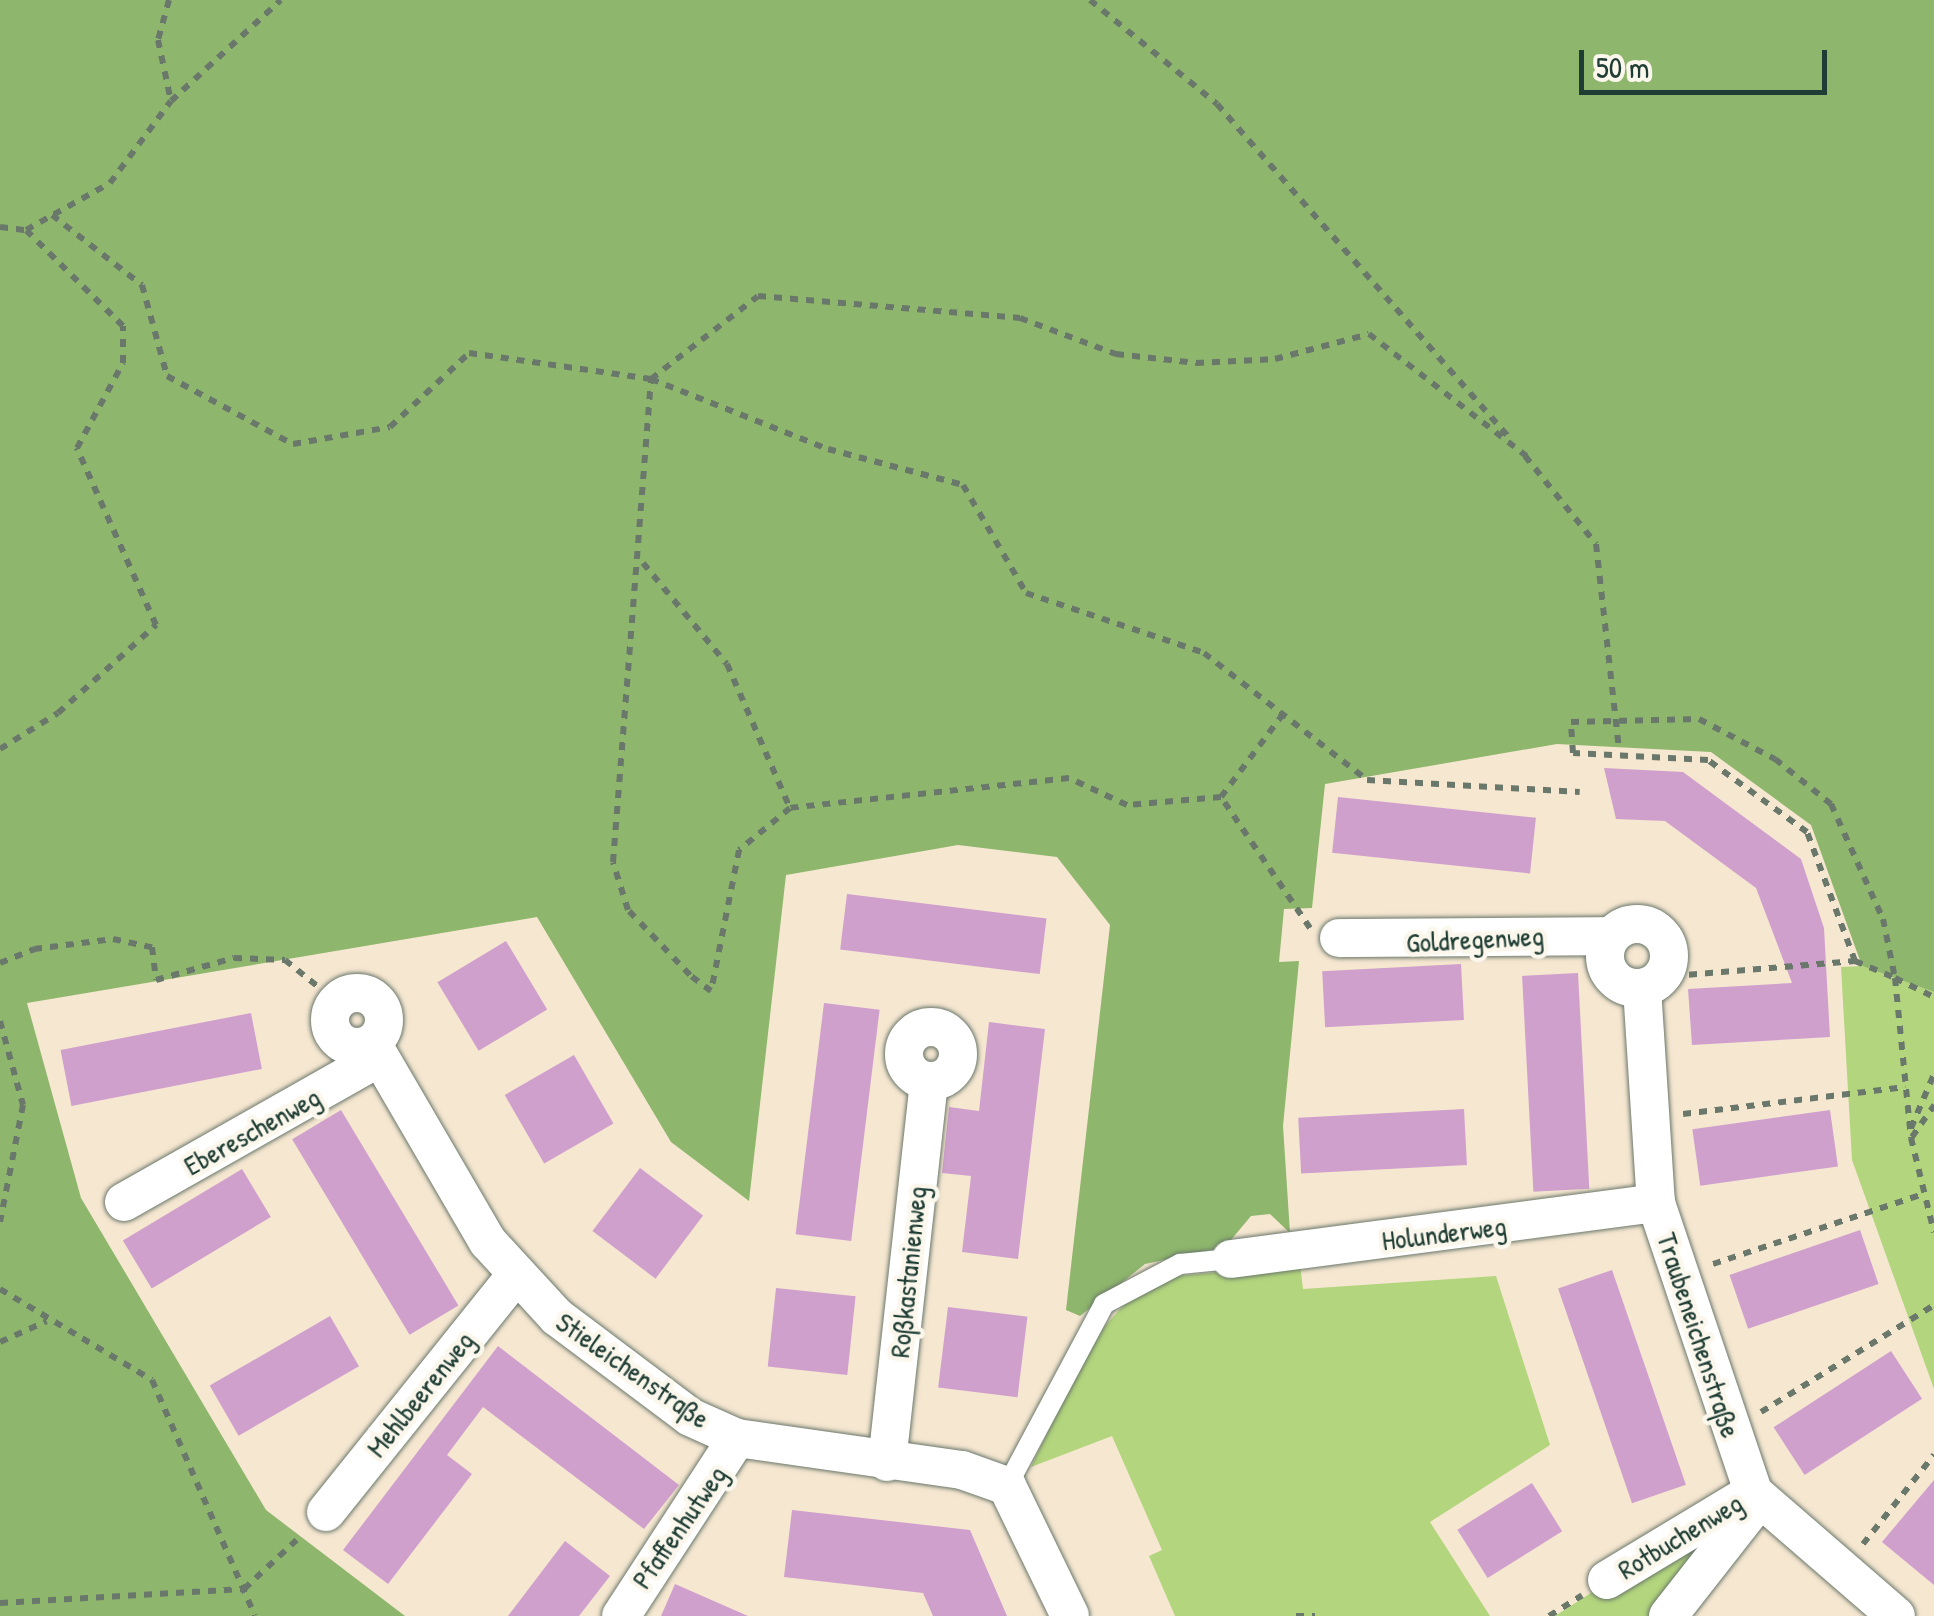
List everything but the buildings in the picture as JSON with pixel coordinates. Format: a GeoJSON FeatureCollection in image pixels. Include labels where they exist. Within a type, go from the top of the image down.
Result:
{"type":"FeatureCollection","features":[{"type":"Feature","properties":{"kind":"street","name":"Traubeneichenstraße"},"geometry":{"type":"LineString","coordinates":[[1612,936],[1633,924],[1656,930],[1669,951],[1651,982],[1649,1118],[1656,1203],[1730,1430],[1756,1496],[1896,1616]]}},
{"type":"Feature","properties":{"kind":"street","name":"Goldregenweg"},"geometry":{"type":"LineString","coordinates":[[1339,938],[1612,936]]}},
{"type":"Feature","properties":{"kind":"street"},"geometry":{"type":"LineString","coordinates":[[1612,936],[1610,972],[1651,982]]}},
{"type":"Feature","properties":{"kind":"street"},"geometry":{"type":"LineString","coordinates":[[337,1002],[336,1038],[376,1050]]}},
{"type":"Feature","properties":{"kind":"street","name":"Ebereschenweg"},"geometry":{"type":"LineString","coordinates":[[124,1202],[376,1050]]}},
{"type":"Feature","properties":{"kind":"street","name":"Stieleichenstraße"},"geometry":{"type":"LineString","coordinates":[[376,1050],[514,1277],[690,1417],[736,1438],[962,1470],[1006,1486]]}},
{"type":"Feature","properties":{"kind":"street","name":"Roßkastanienweg"},"geometry":{"type":"LineString","coordinates":[[887,1462],[928,1081]]}},
{"type":"Feature","properties":{"kind":"street","name":"Holunderweg"},"geometry":{"type":"LineString","coordinates":[[1231,1258],[1656,1203]]}},
{"type":"Feature","properties":{"kind":"street","name":"Mehlbeerenweg"},"geometry":{"type":"LineString","coordinates":[[326,1512],[514,1277]]}},
{"type":"Feature","properties":{"kind":"street","name":"Pfaffenhutweg"},"geometry":{"type":"LineString","coordinates":[[621,1616],[736,1438]]}},
{"type":"Feature","properties":{"kind":"street"},"geometry":{"type":"LineString","coordinates":[[1006,1486],[1070,1616]]}},
{"type":"Feature","properties":{"kind":"street","name":"Rotbuchenweg"},"geometry":{"type":"LineString","coordinates":[[1607,1580],[1756,1496]]}},
{"type":"Feature","properties":{"kind":"street","name":"Rotbuchenweg"},"geometry":{"type":"LineString","coordinates":[[1668,1616],[1756,1496]]}},
{"type":"Feature","properties":{"kind":"lane"},"geometry":{"type":"LineString","coordinates":[[1006,1486],[1104,1304],[1180,1264],[1231,1258]]}},
{"type":"Feature","properties":{"kind":"path"},"geometry":{"type":"LineString","coordinates":[[169,0],[158,40],[171,101]]}},
{"type":"Feature","properties":{"kind":"path"},"geometry":{"type":"LineString","coordinates":[[0,227],[26,230],[110,182],[171,101],[281,0]]}},
{"type":"Feature","properties":{"kind":"path"},"geometry":{"type":"LineString","coordinates":[[1090,0],[1216,104],[1526,456],[1596,544],[1618,750]]}},
{"type":"Feature","properties":{"kind":"path"},"geometry":{"type":"LineString","coordinates":[[52,216],[142,286],[167,376],[293,444],[390,427],[469,353],[652,379],[828,449],[964,485],[1026,593],[1204,652],[1366,780],[1580,792]]}},
{"type":"Feature","properties":{"kind":"path"},"geometry":{"type":"LineString","coordinates":[[0,748],[58,712],[156,625],[78,448],[123,363],[122,326],[26,230]]}},
{"type":"Feature","properties":{"kind":"path"},"geometry":{"type":"LineString","coordinates":[[1282,714],[1221,797],[1127,804],[1068,778],[790,808],[739,850],[710,991],[628,910],[613,862],[641,562],[652,379],[758,296],[1020,318],[1116,354],[1196,364],[1274,359],[1370,334],[1526,456]]}},
{"type":"Feature","properties":{"kind":"path"},"geometry":{"type":"LineString","coordinates":[[641,562],[727,664],[790,808]]}},
{"type":"Feature","properties":{"kind":"path"},"geometry":{"type":"LineString","coordinates":[[1855,960],[1807,832],[1708,760],[1618,750],[1573,753],[1571,722],[1616,718],[1724,726],[1831,804],[1883,920],[1895,978],[1920,1194],[1934,1232]]}},
{"type":"Feature","properties":{"kind":"path"},"geometry":{"type":"LineString","coordinates":[[1221,797],[1301,925],[1339,938]]}},
{"type":"Feature","properties":{"kind":"path"},"geometry":{"type":"LineString","coordinates":[[0,963],[34,948],[113,939],[152,947],[156,980],[234,958],[286,960],[337,1002]]}},
{"type":"Feature","properties":{"kind":"path"},"geometry":{"type":"LineString","coordinates":[[1651,982],[1855,960],[1934,996]]}},
{"type":"Feature","properties":{"kind":"path"},"geometry":{"type":"LineString","coordinates":[[0,1020],[22,1104],[0,1222]]}},
{"type":"Feature","properties":{"kind":"path"},"geometry":{"type":"LineString","coordinates":[[1911,1133],[1934,1074]]}},
{"type":"Feature","properties":{"kind":"path"},"geometry":{"type":"LineString","coordinates":[[1649,1118],[1905,1087]]}},
{"type":"Feature","properties":{"kind":"path"},"geometry":{"type":"LineString","coordinates":[[1911,1133],[1934,1105]]}},
{"type":"Feature","properties":{"kind":"path"},"geometry":{"type":"LineString","coordinates":[[1678,1276],[1920,1194]]}},
{"type":"Feature","properties":{"kind":"path"},"geometry":{"type":"LineString","coordinates":[[0,1289],[152,1380],[255,1616]]}},
{"type":"Feature","properties":{"kind":"path"},"geometry":{"type":"LineString","coordinates":[[1730,1430],[1934,1305]]}},
{"type":"Feature","properties":{"kind":"path"},"geometry":{"type":"LineString","coordinates":[[0,1342],[48,1320]]}},
{"type":"Feature","properties":{"kind":"path"},"geometry":{"type":"LineString","coordinates":[[1841,1572],[1934,1455]]}},
{"type":"Feature","properties":{"kind":"path"},"geometry":{"type":"LineString","coordinates":[[0,1603],[244,1589],[326,1512]]}},
{"type":"Feature","properties":{"kind":"path"},"geometry":{"type":"LineString","coordinates":[[1296,1616],[1314,1616]]}},
{"type":"Feature","properties":{"kind":"green space"},"geometry":{"type":"Polygon","coordinates":[[[0,0],[1934,0],[1934,992],[1862,966],[1811,825],[1711,752],[1557,744],[1325,784],[1312,908],[1284,909],[1279,962],[1299,961],[1283,1126],[1290,1233],[1270,1214],[1251,1216],[1225,1247],[1145,1264],[1080,1316],[1066,1310],[1110,925],[1057,857],[958,845],[786,875],[749,1201],[671,1142],[537,917],[27,1003],[81,1198],[266,1510],[405,1616],[0,1616],[0,0]]]}},
{"type":"Feature","properties":{"kind":"green space"},"geometry":{"type":"Polygon","coordinates":[[[1862,966],[1934,992],[1934,1389],[1852,1160],[1841,967],[1862,966]]]}},
{"type":"Feature","properties":{"kind":"green space"},"geometry":{"type":"Polygon","coordinates":[[[1300,1264],[1303,1289],[1496,1276],[1550,1445],[1430,1522],[1490,1616],[1175,1616],[1149,1556],[1162,1550],[1112,1436],[1031,1467],[1088,1345],[1129,1299],[1178,1276],[1300,1264]]]}},
{"type":"Feature","properties":{"kind":"green space"},"geometry":{"type":"Polygon","coordinates":[[[1706,1541],[1649,1616],[1555,1616],[1605,1584],[1706,1541]]]}}]}
